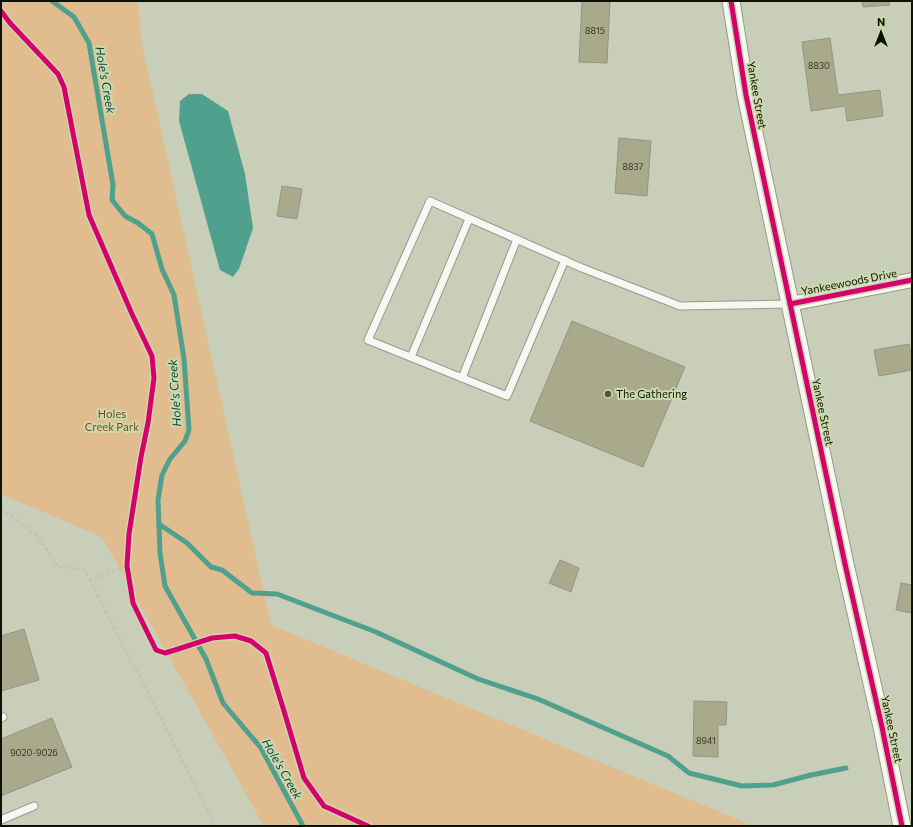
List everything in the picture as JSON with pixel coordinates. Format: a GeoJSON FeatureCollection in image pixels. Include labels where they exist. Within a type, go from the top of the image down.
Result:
{"type":"FeatureCollection","features":[{"type":"Feature","properties":{"kind":"street","name":"Yankee Street"},"geometry":{"type":"LineString","coordinates":[[731,1],[746,95],[902,826]]}},
{"type":"Feature","properties":{"kind":"street","name":"Yankeewoods Drive"},"geometry":{"type":"LineString","coordinates":[[790,304],[912,280]]}},
{"type":"Feature","properties":{"kind":"lane"},"geometry":{"type":"LineString","coordinates":[[565,260],[507,396],[368,340],[430,201],[565,260],[680,306],[790,304]]}},
{"type":"Feature","properties":{"kind":"lane"},"geometry":{"type":"LineString","coordinates":[[411,357],[469,219]]}},
{"type":"Feature","properties":{"kind":"lane"},"geometry":{"type":"LineString","coordinates":[[462,378],[517,239]]}},
{"type":"Feature","properties":{"kind":"lane"},"geometry":{"type":"LineString","coordinates":[[1,820],[34,806]]}},
{"type":"Feature","properties":{"kind":"path"},"geometry":{"type":"LineString","coordinates":[[1,509],[38,536],[58,567],[84,569],[216,826]]}},
{"type":"Feature","properties":{"kind":"path"},"geometry":{"type":"LineString","coordinates":[[127,560],[128,574]]}},
{"type":"Feature","properties":{"kind":"path"},"geometry":{"type":"LineString","coordinates":[[89,580],[127,566]]}},
{"type":"Feature","properties":{"kind":"green space","name":"Holes Creek Park"},"geometry":{"type":"Polygon","coordinates":[[[1,1],[138,1],[141,40],[271,625],[753,826],[264,826],[102,537],[1,494],[1,1]]]}},
{"type":"Feature","properties":{"kind":"water"},"geometry":{"type":"Polygon","coordinates":[[[189,94],[202,94],[228,111],[245,174],[253,228],[239,269],[233,277],[220,270],[179,121],[180,101],[189,94]]]}},
{"type":"Feature","properties":{"kind":"building"},"geometry":{"type":"Polygon","coordinates":[[[582,1],[610,1],[607,63],[579,62],[582,1]]]}},
{"type":"Feature","properties":{"kind":"building"},"geometry":{"type":"Polygon","coordinates":[[[862,1],[889,1],[890,5],[863,7],[862,1]]]}},
{"type":"Feature","properties":{"kind":"building"},"geometry":{"type":"Polygon","coordinates":[[[830,38],[838,95],[880,90],[883,116],[847,121],[845,106],[811,111],[802,42],[830,38]]]}},
{"type":"Feature","properties":{"kind":"building"},"geometry":{"type":"Polygon","coordinates":[[[619,138],[651,141],[647,196],[615,193],[619,138]]]}},
{"type":"Feature","properties":{"kind":"building"},"geometry":{"type":"Polygon","coordinates":[[[282,186],[302,189],[297,219],[277,216],[282,186]]]}},
{"type":"Feature","properties":{"kind":"building","name":"The Gathering"},"geometry":{"type":"Polygon","coordinates":[[[572,321],[685,367],[643,467],[530,421],[572,321]]]}},
{"type":"Feature","properties":{"kind":"building"},"geometry":{"type":"Polygon","coordinates":[[[909,344],[912,370],[879,376],[874,350],[909,344]]]}},
{"type":"Feature","properties":{"kind":"building"},"geometry":{"type":"Polygon","coordinates":[[[560,560],[579,568],[571,592],[549,583],[560,560]]]}},
{"type":"Feature","properties":{"kind":"building"},"geometry":{"type":"Polygon","coordinates":[[[901,583],[912,585],[912,613],[896,610],[901,583]]]}},
{"type":"Feature","properties":{"kind":"building"},"geometry":{"type":"Polygon","coordinates":[[[24,629],[39,680],[1,691],[1,636],[24,629]]]}},
{"type":"Feature","properties":{"kind":"building"},"geometry":{"type":"Polygon","coordinates":[[[694,701],[727,702],[726,725],[718,725],[718,757],[693,756],[694,701]]]}},
{"type":"Feature","properties":{"kind":"building"},"geometry":{"type":"Polygon","coordinates":[[[52,718],[72,767],[1,796],[1,739],[52,718]]]}},
{"type":"Feature","properties":{"kind":"waterway","name":"Hole's Creek"},"geometry":{"type":"LineString","coordinates":[[52,1],[74,17],[89,43],[113,185],[112,200],[125,216],[138,223],[152,234],[162,269],[174,295],[184,359],[189,430],[185,441],[170,459],[162,475],[158,500],[160,553],[165,586],[206,659],[223,703],[261,748],[303,826]]}},
{"type":"Feature","properties":{"kind":"waterway"},"geometry":{"type":"LineString","coordinates":[[159,524],[187,543],[211,567],[222,570],[252,593],[277,594],[376,632],[478,679],[538,699],[668,756],[689,773],[742,786],[773,785],[846,768]]}},
{"type":"Feature","properties":{"kind":"cycle path"},"geometry":{"type":"LineString","coordinates":[[731,1],[746,95],[902,826]]}},
{"type":"Feature","properties":{"kind":"cycle path"},"geometry":{"type":"LineString","coordinates":[[1,11],[10,23],[58,74],[64,87],[89,215],[152,356],[154,378],[129,534],[127,566],[133,603],[156,650],[165,653],[212,638],[235,636],[251,641],[266,653],[304,778],[324,806],[368,826]]}},
{"type":"Feature","properties":{"kind":"cycle path"},"geometry":{"type":"LineString","coordinates":[[790,304],[912,280]]}},
{"type":"Feature","properties":{"kind":"place","name":"The Gathering"},"geometry":{"type":"Point","coordinates":[608,394]}}]}
